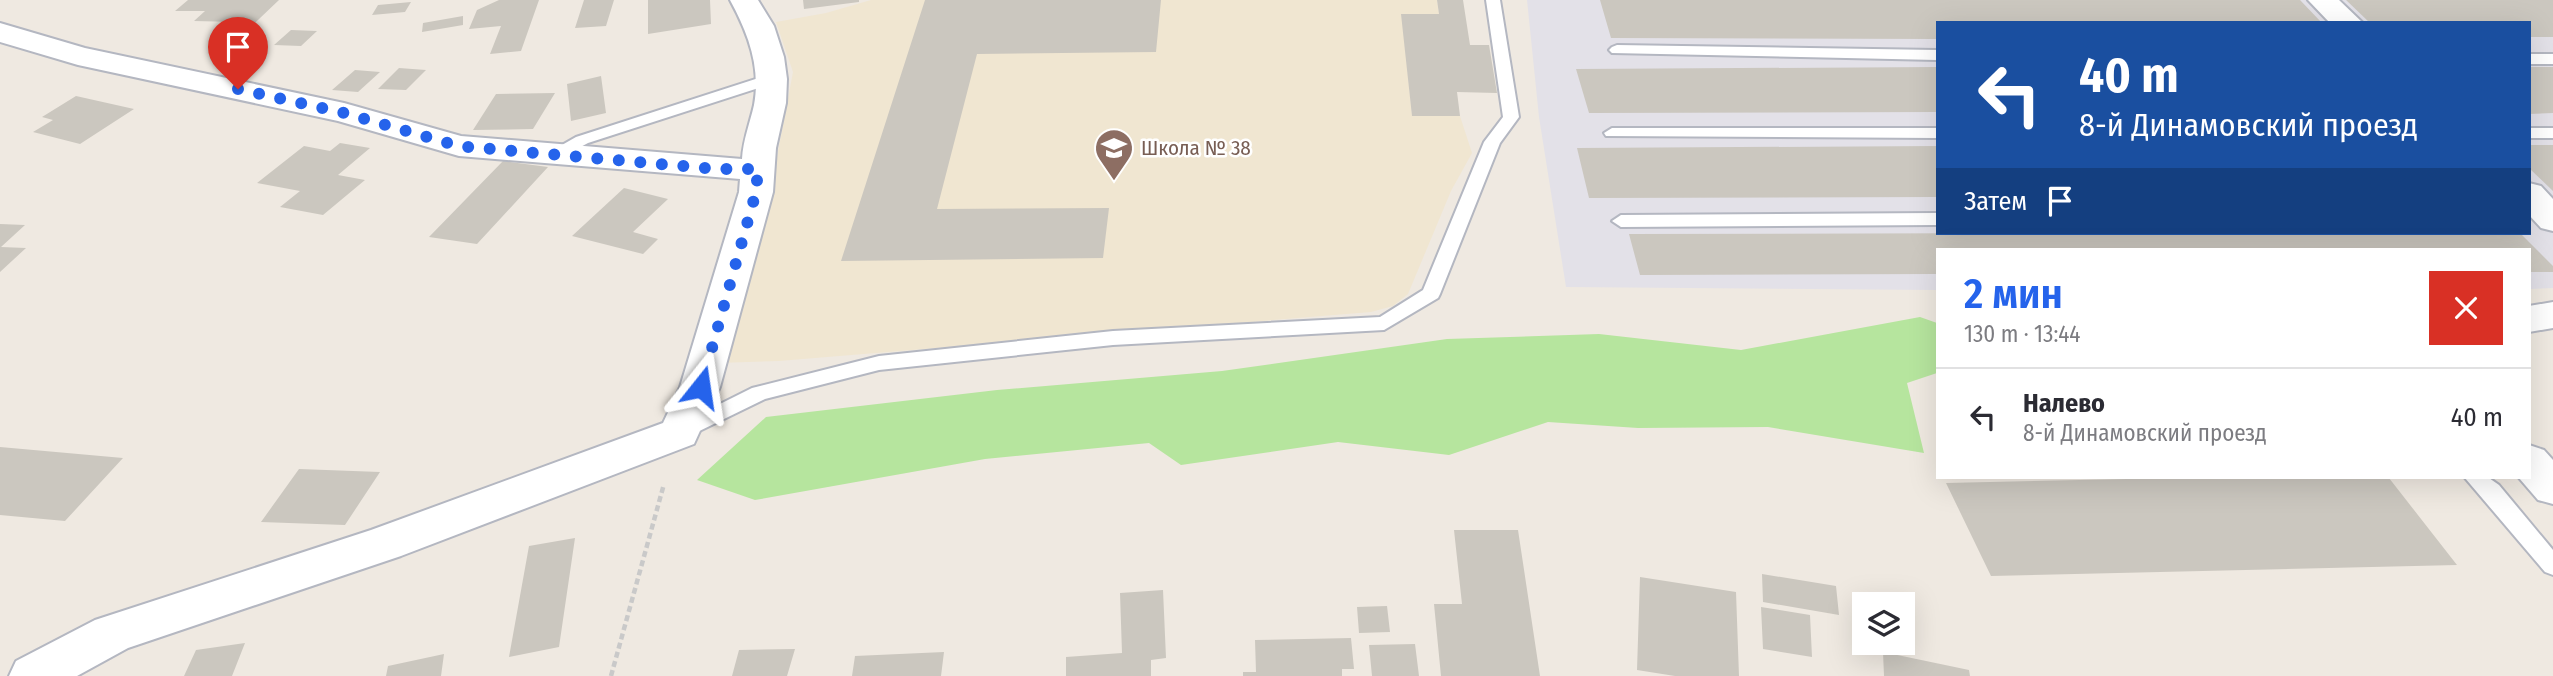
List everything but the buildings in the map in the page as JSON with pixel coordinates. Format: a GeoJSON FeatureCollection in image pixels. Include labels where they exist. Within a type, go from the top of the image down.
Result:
{"type":"FeatureCollection","features":[{"type":"Feature","properties":{"kind":"street"},"geometry":{"type":"LineString","coordinates":[[33,676],[112,634],[385,543],[679,433],[701,387],[756,192],[759,148],[770,103],[769,57],[758,26],[744,0]]}},
{"type":"Feature","properties":{"kind":"street"},"geometry":{"type":"LineString","coordinates":[[2322,0],[2346,21]]}},
{"type":"Feature","properties":{"kind":"street"},"geometry":{"type":"LineString","coordinates":[[0,32],[78,56],[344,113],[458,146],[716,169],[758,169]]}},
{"type":"Feature","properties":{"kind":"street"},"geometry":{"type":"LineString","coordinates":[[2531,319],[2553,315]]}},
{"type":"Feature","properties":{"kind":"street"},"geometry":{"type":"LineString","coordinates":[[2531,463],[2553,488]]}},
{"type":"Feature","properties":{"kind":"lane"},"geometry":{"type":"LineString","coordinates":[[679,433],[759,393],[879,363],[1114,338],[1384,323],[1431,294],[1492,142],[1511,117],[1493,0]]}},
{"type":"Feature","properties":{"kind":"lane"},"geometry":{"type":"LineString","coordinates":[[1617,50],[1936,55]]}},
{"type":"Feature","properties":{"kind":"lane"},"geometry":{"type":"LineString","coordinates":[[2531,59],[2553,58]]}},
{"type":"Feature","properties":{"kind":"lane"},"geometry":{"type":"LineString","coordinates":[[556,153],[582,140],[771,79]]}},
{"type":"Feature","properties":{"kind":"lane"},"geometry":{"type":"LineString","coordinates":[[1612,133],[1936,133]]}},
{"type":"Feature","properties":{"kind":"lane"},"geometry":{"type":"LineString","coordinates":[[2531,133],[2553,133]]}},
{"type":"Feature","properties":{"kind":"lane"},"geometry":{"type":"LineString","coordinates":[[1621,221],[1936,219]]}},
{"type":"Feature","properties":{"kind":"lane"},"geometry":{"type":"LineString","coordinates":[[2476,479],[2491,491],[2553,566]]}},
{"type":"Feature","properties":{"kind":"path"},"geometry":{"type":"LineString","coordinates":[[611,676],[679,433]]}},
{"type":"Feature","properties":{"kind":"shaded area","name":"Школа № 38"},"geometry":{"type":"Polygon","coordinates":[[[871,0],[1437,0],[1439,14],[1402,15],[1412,115],[1460,116],[1472,153],[1451,191],[1408,294],[1393,306],[1371,312],[779,361],[718,363],[774,173],[793,72],[776,22],[826,13],[871,0]]]}},
{"type":"Feature","properties":{"kind":"shaded area"},"geometry":{"type":"Polygon","coordinates":[[[1527,0],[2553,0],[2553,288],[2531,289],[2531,248],[1936,248],[1936,290],[1566,287],[1539,117],[1527,0]]]}},
{"type":"Feature","properties":{"kind":"green space"},"geometry":{"type":"Polygon","coordinates":[[[1920,317],[1936,323],[1936,373],[1907,383],[1924,453],[1768,427],[1638,428],[1548,422],[1449,455],[1338,442],[1181,465],[1149,443],[985,459],[755,500],[697,480],[766,417],[997,390],[1222,371],[1447,339],[1599,334],[1741,350],[1920,317]]]}},
{"type":"Feature","properties":{"kind":"place","name":"Школа № 38"},"geometry":{"type":"Point","coordinates":[1114,182]}},
{"type":"Feature","properties":{"kind":"route"},"geometry":{"type":"LineString","coordinates":[[238,89],[344,113],[458,146],[716,169],[758,169],[756,192],[701,387]]}}]}
